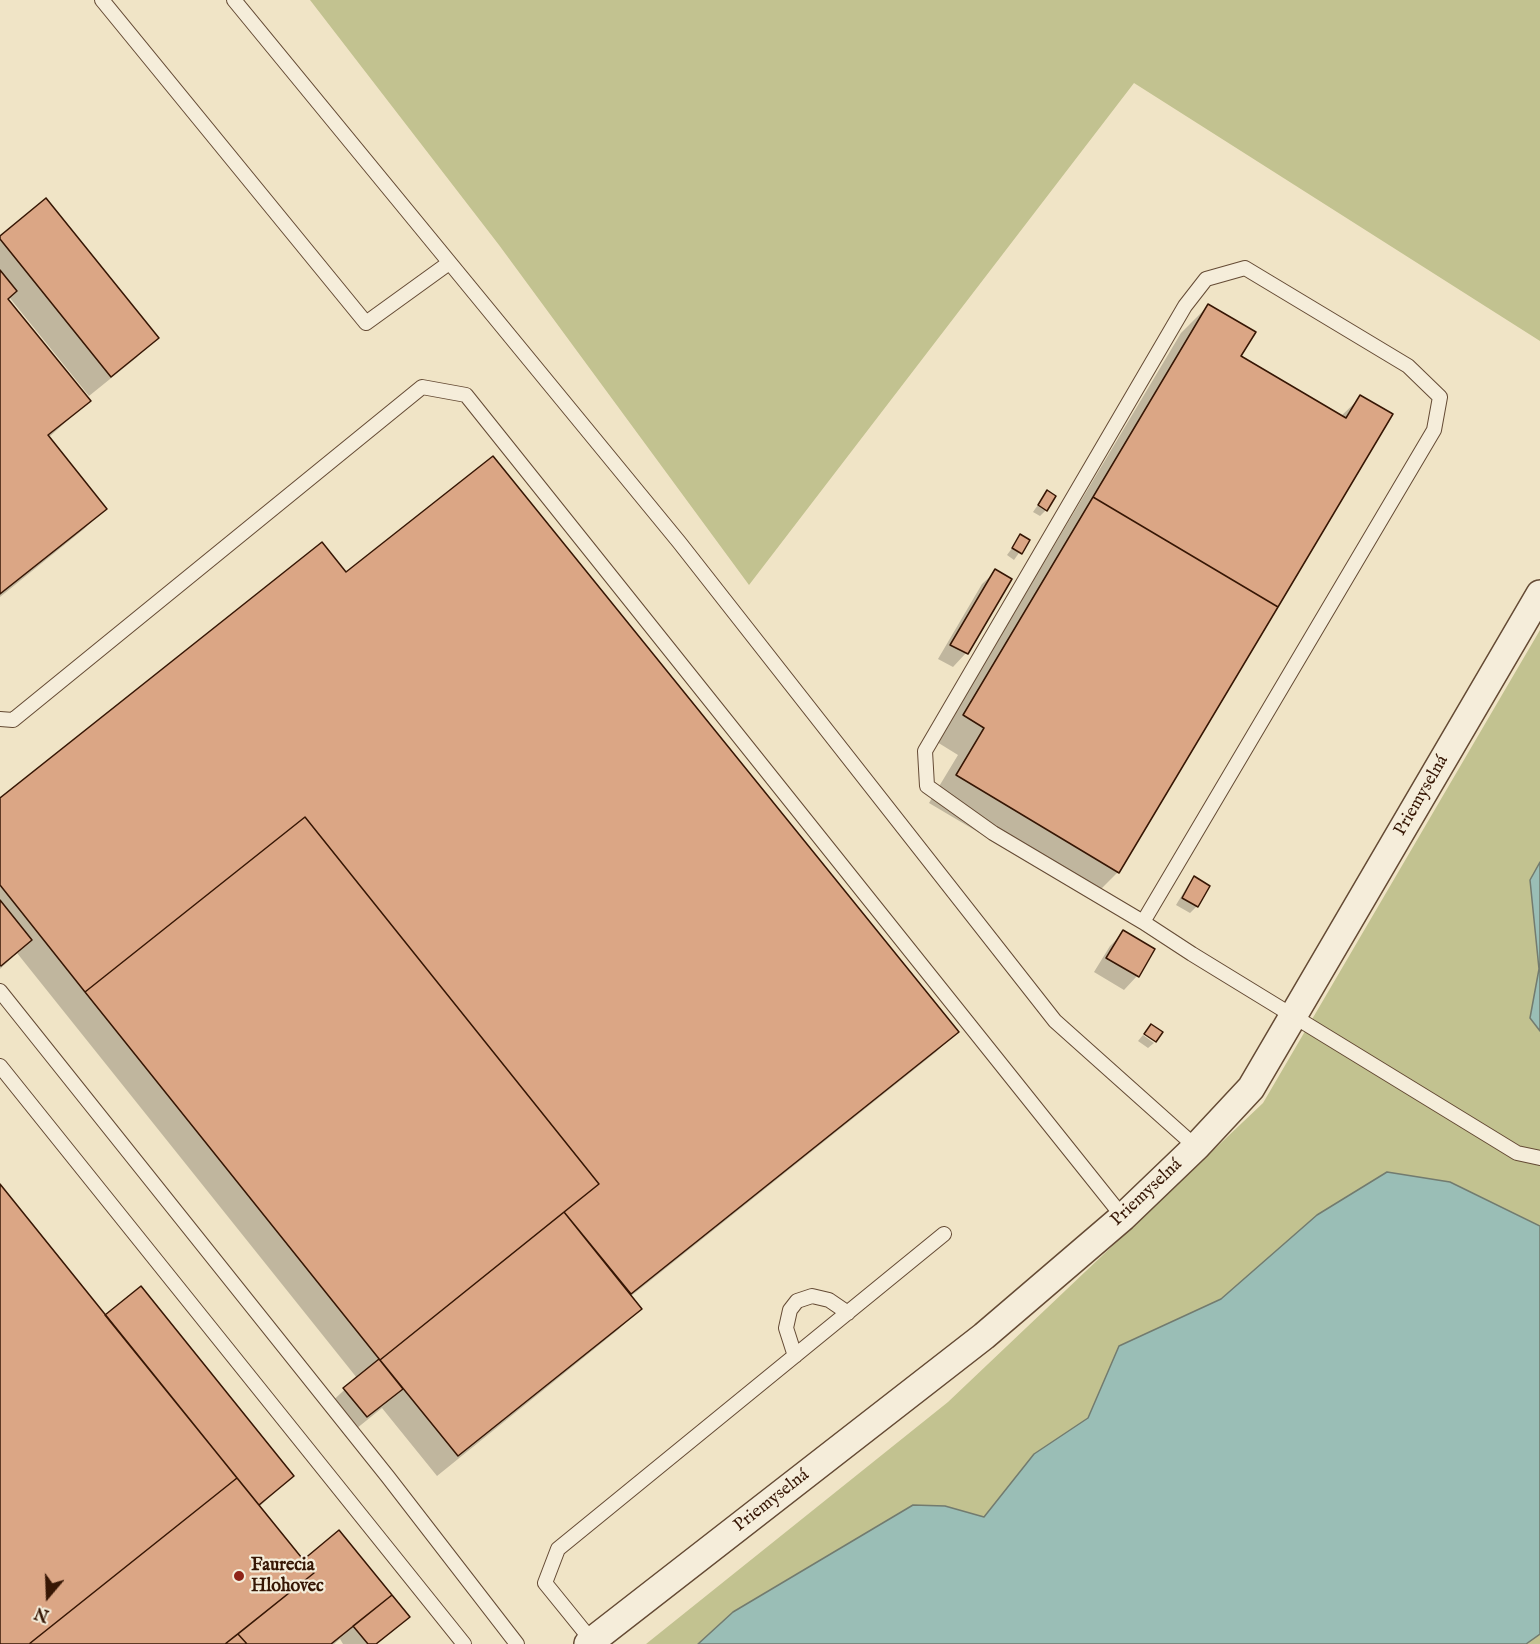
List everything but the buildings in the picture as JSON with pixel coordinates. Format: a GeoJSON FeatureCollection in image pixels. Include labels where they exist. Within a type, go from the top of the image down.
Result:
{"type":"FeatureCollection","features":[{"type":"Feature","properties":{"kind":"street","name":"Priemyselná"},"geometry":{"type":"LineString","coordinates":[[590,1642],[984,1336],[1123,1217],[1196,1147],[1251,1088],[1540,594]]}},
{"type":"Feature","properties":{"kind":"lane"},"geometry":{"type":"LineString","coordinates":[[102,0],[366,323],[449,262]]}},
{"type":"Feature","properties":{"kind":"lane"},"geometry":{"type":"LineString","coordinates":[[234,0],[679,542],[1055,1021],[1196,1147]]}},
{"type":"Feature","properties":{"kind":"lane"},"geometry":{"type":"LineString","coordinates":[[1143,922],[1434,430],[1440,397],[1408,366],[1245,268],[1206,279],[1185,306],[925,751],[927,786],[993,833],[1143,922],[1517,1153],[1540,1158]]}},
{"type":"Feature","properties":{"kind":"lane"},"geometry":{"type":"LineString","coordinates":[[0,720],[13,720],[422,387],[466,395],[1123,1217]]}},
{"type":"Feature","properties":{"kind":"lane"},"geometry":{"type":"LineString","coordinates":[[0,992],[388,1477],[517,1644]]}},
{"type":"Feature","properties":{"kind":"lane"},"geometry":{"type":"LineString","coordinates":[[0,1066],[464,1644]]}},
{"type":"Feature","properties":{"kind":"lane"},"geometry":{"type":"LineString","coordinates":[[590,1642],[545,1583],[558,1549],[944,1234]]}},
{"type":"Feature","properties":{"kind":"lane"},"geometry":{"type":"LineString","coordinates":[[795,1356],[786,1329],[790,1310],[797,1300],[812,1296],[830,1300],[848,1313]]}},
{"type":"Feature","properties":{"kind":"green space"},"geometry":{"type":"Polygon","coordinates":[[[310,0],[1540,0],[1540,341],[1134,83],[749,585],[499,245],[310,0]]]}},
{"type":"Feature","properties":{"kind":"green space"},"geometry":{"type":"Polygon","coordinates":[[[1540,630],[1540,1644],[646,1644],[948,1402],[1263,1103],[1540,630]]]}},
{"type":"Feature","properties":{"kind":"water"},"geometry":{"type":"Polygon","coordinates":[[[1540,862],[1540,1031],[1530,1018],[1539,969],[1530,880],[1540,862]]]}},
{"type":"Feature","properties":{"kind":"water"},"geometry":{"type":"Polygon","coordinates":[[[1387,1172],[1450,1182],[1540,1226],[1540,1634],[1526,1644],[698,1644],[733,1612],[913,1505],[945,1506],[984,1517],[1034,1454],[1088,1418],[1119,1346],[1221,1299],[1317,1215],[1387,1172]]]}},
{"type":"Feature","properties":{"kind":"place","name":"Faurecia Hlohovec"},"geometry":{"type":"Point","coordinates":[239,1576]}}]}
